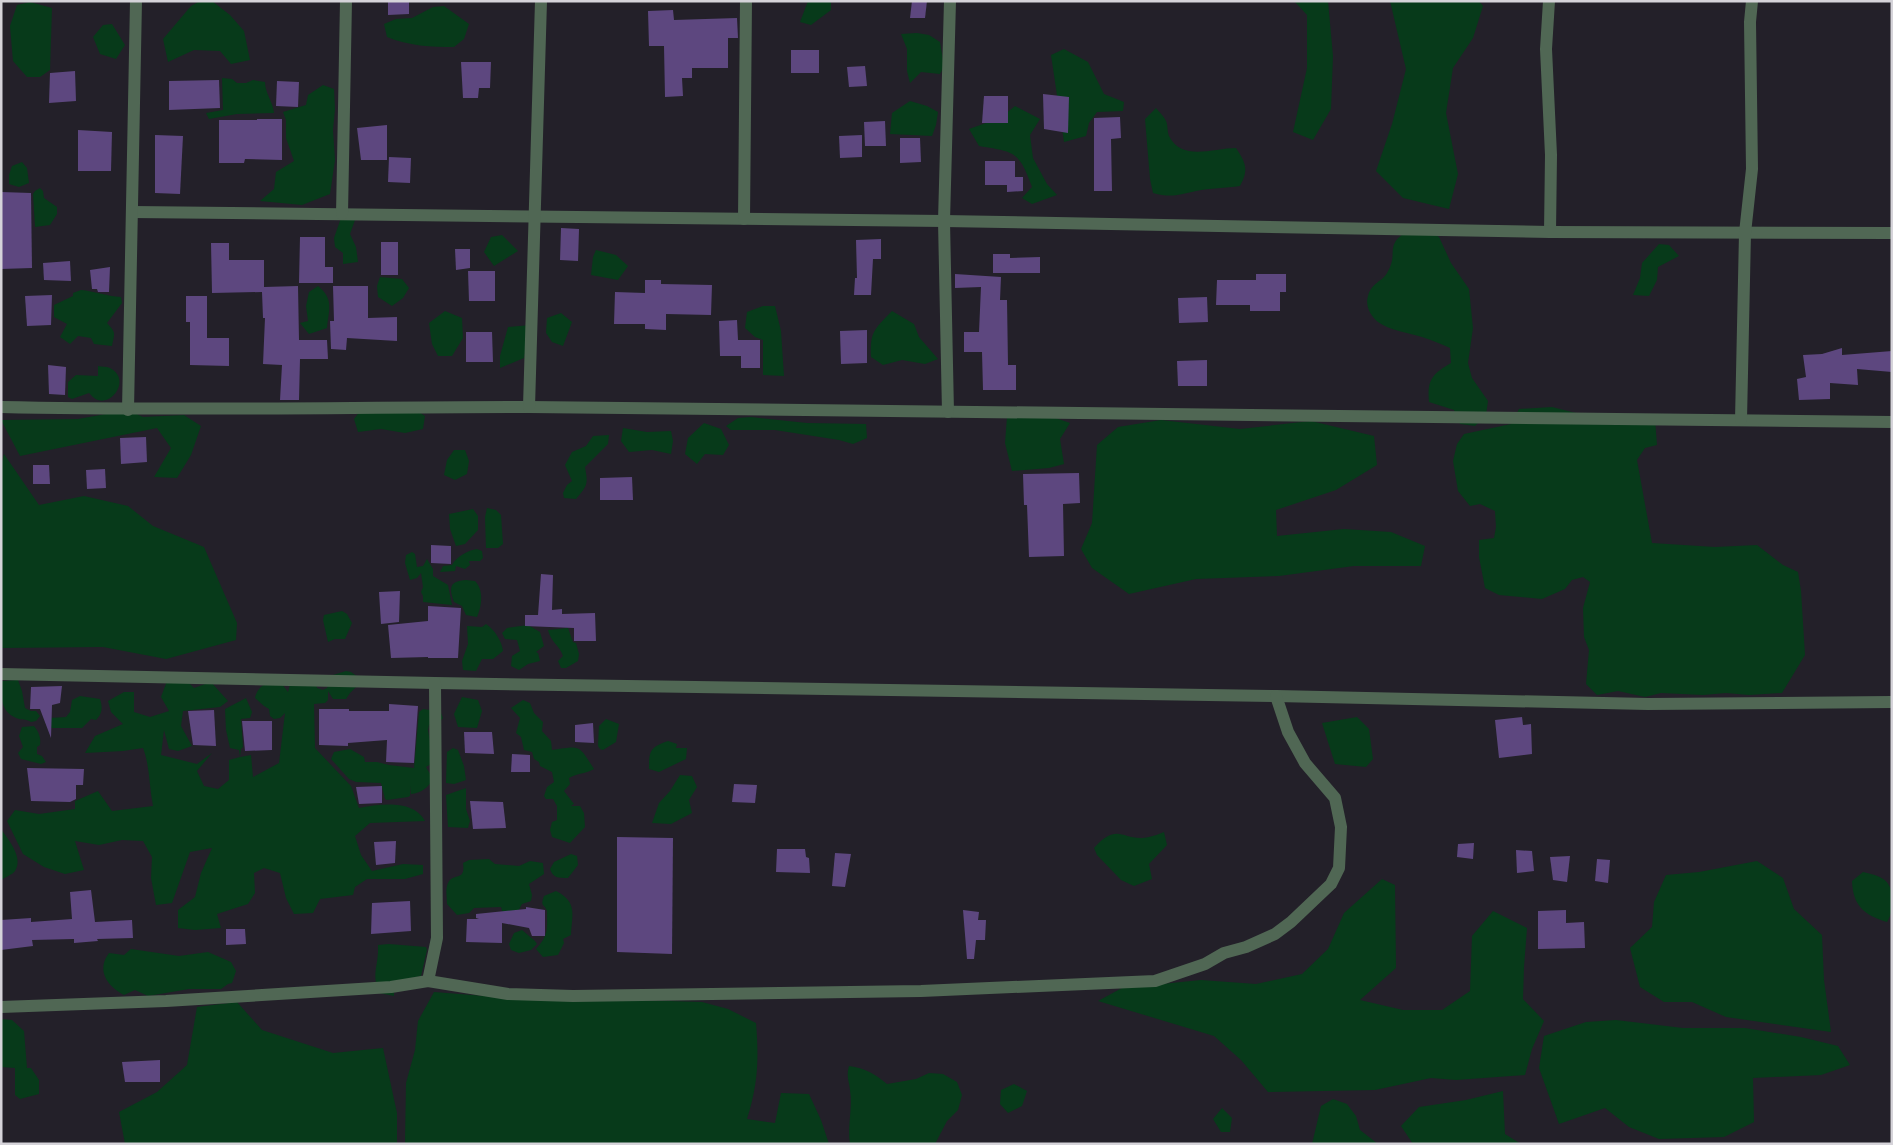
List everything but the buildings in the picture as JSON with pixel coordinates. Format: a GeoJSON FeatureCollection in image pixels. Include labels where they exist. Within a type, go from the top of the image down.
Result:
{"type":"FeatureCollection","features":[{"type":"Feature","properties":{"kind":"street"},"geometry":{"type":"LineString","coordinates":[[128,410],[136,1]]}},
{"type":"Feature","properties":{"kind":"street"},"geometry":{"type":"LineString","coordinates":[[342,214],[346,1]]}},
{"type":"Feature","properties":{"kind":"street"},"geometry":{"type":"LineString","coordinates":[[529,407],[541,1]]}},
{"type":"Feature","properties":{"kind":"street"},"geometry":{"type":"LineString","coordinates":[[744,219],[746,1]]}},
{"type":"Feature","properties":{"kind":"street"},"geometry":{"type":"LineString","coordinates":[[948,412],[944,221],[950,1]]}},
{"type":"Feature","properties":{"kind":"street"},"geometry":{"type":"LineString","coordinates":[[1549,1],[1546,49],[1551,155],[1550,232]]}},
{"type":"Feature","properties":{"kind":"street"},"geometry":{"type":"LineString","coordinates":[[1741,420],[1746,234],[1752,169],[1750,22],[1752,1]]}},
{"type":"Feature","properties":{"kind":"street"},"geometry":{"type":"LineString","coordinates":[[132,212],[944,221],[1550,232],[1892,233]]}},
{"type":"Feature","properties":{"kind":"street"},"geometry":{"type":"LineString","coordinates":[[1,407],[128,410],[307,407],[529,407],[1892,422]]}},
{"type":"Feature","properties":{"kind":"street"},"geometry":{"type":"LineString","coordinates":[[1,674],[1648,704],[1892,702]]}},
{"type":"Feature","properties":{"kind":"street"},"geometry":{"type":"LineString","coordinates":[[428,981],[437,938],[435,683]]}},
{"type":"Feature","properties":{"kind":"street"},"geometry":{"type":"LineString","coordinates":[[1,1007],[166,1002],[391,987],[428,981],[508,994],[573,996],[920,991],[1155,980],[1204,964],[1275,934],[1291,922],[1331,884],[1339,868],[1341,827],[1335,798],[1305,763],[1288,732],[1276,696]]}},
{"type":"Feature","properties":{"kind":"green space"},"geometry":{"type":"Polygon","coordinates":[[[200,1],[212,1],[230,15],[244,31],[250,60],[231,64],[220,51],[194,50],[168,62],[163,39],[191,6],[200,1]]]}},
{"type":"Feature","properties":{"kind":"green space"},"geometry":{"type":"Polygon","coordinates":[[[808,1],[831,1],[831,10],[811,25],[800,22],[808,1]]]}},
{"type":"Feature","properties":{"kind":"green space"},"geometry":{"type":"Polygon","coordinates":[[[1294,1],[1328,1],[1333,56],[1331,109],[1313,140],[1293,132],[1307,68],[1307,15],[1294,1]]]}},
{"type":"Feature","properties":{"kind":"green space"},"geometry":{"type":"Polygon","coordinates":[[[1390,1],[1479,1],[1483,6],[1473,38],[1453,68],[1446,113],[1458,174],[1449,209],[1403,198],[1376,171],[1392,124],[1406,69],[1390,1]]]}},
{"type":"Feature","properties":{"kind":"green space"},"geometry":{"type":"Polygon","coordinates":[[[30,2],[52,8],[50,70],[40,77],[27,77],[13,61],[10,26],[17,5],[30,2]]]}},
{"type":"Feature","properties":{"kind":"green space"},"geometry":{"type":"Polygon","coordinates":[[[444,6],[469,24],[464,39],[454,47],[412,44],[387,37],[384,24],[396,19],[412,18],[433,7],[444,6]]]}},
{"type":"Feature","properties":{"kind":"green space"},"geometry":{"type":"Polygon","coordinates":[[[112,24],[125,45],[116,59],[100,54],[93,37],[103,25],[112,24]]]}},
{"type":"Feature","properties":{"kind":"green space"},"geometry":{"type":"Polygon","coordinates":[[[917,33],[929,35],[940,42],[944,67],[940,74],[921,72],[910,83],[907,71],[907,49],[901,34],[917,33]]]}},
{"type":"Feature","properties":{"kind":"green space"},"geometry":{"type":"Polygon","coordinates":[[[1064,49],[1088,62],[1104,94],[1124,102],[1123,111],[1097,112],[1089,123],[1086,136],[1064,142],[1051,55],[1064,49]]]}},
{"type":"Feature","properties":{"kind":"green space"},"geometry":{"type":"Polygon","coordinates":[[[222,78],[232,79],[237,83],[246,83],[253,80],[265,82],[274,113],[237,114],[209,119],[206,113],[223,110],[222,78]]]}},
{"type":"Feature","properties":{"kind":"green space"},"geometry":{"type":"Polygon","coordinates":[[[323,85],[334,89],[333,130],[335,160],[330,194],[302,205],[260,201],[274,189],[276,172],[294,161],[286,138],[286,120],[283,112],[306,105],[308,95],[323,85]]]}},
{"type":"Feature","properties":{"kind":"green space"},"geometry":{"type":"Polygon","coordinates":[[[910,101],[927,106],[938,112],[932,136],[890,134],[892,113],[910,101]]]}},
{"type":"Feature","properties":{"kind":"green space"},"geometry":{"type":"Polygon","coordinates":[[[1015,106],[1040,119],[1030,135],[1033,158],[1047,184],[1057,195],[1032,204],[1022,198],[1032,187],[1019,160],[1008,152],[979,146],[969,129],[1000,118],[1015,106]]]}},
{"type":"Feature","properties":{"kind":"green space"},"geometry":{"type":"Polygon","coordinates":[[[1156,108],[1166,121],[1169,136],[1182,149],[1199,152],[1236,148],[1245,167],[1245,175],[1240,186],[1174,195],[1153,193],[1145,119],[1156,108]]]}},
{"type":"Feature","properties":{"kind":"green space"},"geometry":{"type":"Polygon","coordinates":[[[22,162],[27,168],[29,183],[19,187],[9,184],[12,166],[22,162]]]}},
{"type":"Feature","properties":{"kind":"green space"},"geometry":{"type":"Polygon","coordinates":[[[40,188],[43,191],[44,198],[57,207],[57,214],[50,225],[35,227],[33,194],[40,188]]]}},
{"type":"Feature","properties":{"kind":"green space"},"geometry":{"type":"Polygon","coordinates":[[[342,215],[355,220],[350,234],[356,247],[358,262],[343,264],[343,253],[335,247],[334,238],[342,215]]]}},
{"type":"Feature","properties":{"kind":"green space"},"geometry":{"type":"Polygon","coordinates":[[[1411,229],[1426,230],[1439,237],[1451,263],[1469,289],[1473,328],[1468,363],[1472,378],[1488,401],[1486,415],[1475,426],[1460,424],[1454,410],[1429,402],[1429,388],[1432,378],[1451,363],[1450,348],[1426,338],[1382,325],[1375,320],[1369,310],[1367,299],[1370,291],[1391,266],[1394,244],[1411,229]]]}},
{"type":"Feature","properties":{"kind":"green space"},"geometry":{"type":"Polygon","coordinates":[[[502,235],[518,251],[494,266],[484,252],[491,237],[502,235]]]}},
{"type":"Feature","properties":{"kind":"green space"},"geometry":{"type":"Polygon","coordinates":[[[1659,244],[1669,245],[1679,256],[1658,267],[1657,280],[1649,296],[1633,295],[1640,278],[1642,263],[1659,244]]]}},
{"type":"Feature","properties":{"kind":"green space"},"geometry":{"type":"Polygon","coordinates":[[[596,250],[616,255],[628,266],[618,280],[591,275],[593,257],[596,250]]]}},
{"type":"Feature","properties":{"kind":"green space"},"geometry":{"type":"Polygon","coordinates":[[[380,277],[402,279],[409,288],[403,298],[392,306],[378,297],[377,286],[380,277]]]}},
{"type":"Feature","properties":{"kind":"green space"},"geometry":{"type":"Polygon","coordinates":[[[318,286],[328,300],[327,328],[309,334],[300,323],[308,321],[306,306],[309,292],[318,286]]]}},
{"type":"Feature","properties":{"kind":"green space"},"geometry":{"type":"Polygon","coordinates":[[[81,290],[121,297],[122,303],[107,323],[114,333],[112,346],[94,344],[91,338],[78,336],[70,344],[60,337],[67,324],[54,317],[54,305],[81,290]]]}},
{"type":"Feature","properties":{"kind":"green space"},"geometry":{"type":"Polygon","coordinates":[[[763,306],[775,306],[781,331],[784,376],[763,375],[763,340],[755,337],[745,328],[747,312],[763,306]]]}},
{"type":"Feature","properties":{"kind":"green space"},"geometry":{"type":"Polygon","coordinates":[[[445,311],[462,318],[463,338],[452,356],[438,356],[432,344],[429,323],[445,311]]]}},
{"type":"Feature","properties":{"kind":"green space"},"geometry":{"type":"Polygon","coordinates":[[[892,311],[914,324],[919,337],[938,359],[925,364],[902,360],[883,365],[871,357],[871,342],[874,331],[892,311]]]}},
{"type":"Feature","properties":{"kind":"green space"},"geometry":{"type":"Polygon","coordinates":[[[561,313],[572,322],[563,346],[552,342],[546,333],[547,318],[561,313]]]}},
{"type":"Feature","properties":{"kind":"green space"},"geometry":{"type":"Polygon","coordinates":[[[531,325],[524,358],[500,368],[500,356],[508,327],[531,325]]]}},
{"type":"Feature","properties":{"kind":"green space"},"geometry":{"type":"Polygon","coordinates":[[[98,366],[108,367],[119,378],[118,390],[114,395],[104,401],[93,397],[89,393],[72,399],[68,397],[68,382],[76,375],[98,376],[98,366]]]}},
{"type":"Feature","properties":{"kind":"green space"},"geometry":{"type":"Polygon","coordinates":[[[410,406],[425,416],[423,429],[405,433],[381,429],[358,432],[354,419],[360,411],[410,406]]]}},
{"type":"Feature","properties":{"kind":"green space"},"geometry":{"type":"Polygon","coordinates":[[[1552,407],[1576,413],[1655,419],[1657,445],[1645,448],[1637,460],[1652,543],[1715,547],[1757,545],[1783,565],[1798,572],[1805,655],[1782,693],[1703,695],[1661,693],[1645,697],[1618,691],[1597,695],[1586,684],[1589,650],[1584,637],[1583,608],[1590,582],[1583,577],[1572,580],[1565,589],[1542,599],[1499,595],[1485,588],[1479,557],[1479,540],[1494,538],[1496,527],[1495,511],[1480,504],[1470,506],[1458,491],[1453,461],[1457,444],[1464,434],[1511,424],[1519,409],[1552,407]]]}},
{"type":"Feature","properties":{"kind":"green space"},"geometry":{"type":"Polygon","coordinates":[[[128,410],[143,417],[184,415],[201,426],[191,455],[177,478],[154,477],[171,448],[157,428],[20,456],[1,420],[78,419],[128,410]]]}},
{"type":"Feature","properties":{"kind":"green space"},"geometry":{"type":"Polygon","coordinates":[[[1041,413],[1070,423],[1060,439],[1064,464],[1049,468],[1012,471],[1005,443],[1007,417],[1041,413]]]}},
{"type":"Feature","properties":{"kind":"green space"},"geometry":{"type":"Polygon","coordinates":[[[751,417],[807,423],[866,424],[867,438],[853,444],[775,430],[731,430],[726,426],[738,418],[751,417]]]}},
{"type":"Feature","properties":{"kind":"green space"},"geometry":{"type":"Polygon","coordinates":[[[1161,420],[1240,429],[1311,421],[1374,436],[1377,465],[1336,490],[1276,510],[1277,536],[1344,529],[1391,532],[1425,546],[1421,566],[1354,566],[1279,576],[1196,579],[1129,594],[1092,568],[1081,549],[1092,523],[1097,445],[1118,427],[1161,420]]]}},
{"type":"Feature","properties":{"kind":"green space"},"geometry":{"type":"Polygon","coordinates":[[[704,423],[721,429],[729,445],[723,455],[705,454],[697,464],[685,454],[688,438],[704,423]]]}},
{"type":"Feature","properties":{"kind":"green space"},"geometry":{"type":"Polygon","coordinates":[[[623,428],[647,432],[671,431],[673,441],[671,454],[652,450],[629,452],[621,441],[623,428]]]}},
{"type":"Feature","properties":{"kind":"green space"},"geometry":{"type":"Polygon","coordinates":[[[609,435],[608,444],[585,467],[587,481],[583,490],[576,499],[564,498],[563,493],[567,485],[572,481],[565,465],[572,452],[586,446],[593,436],[609,435]]]}},
{"type":"Feature","properties":{"kind":"green space"},"geometry":{"type":"Polygon","coordinates":[[[454,450],[465,450],[469,461],[467,474],[455,480],[444,475],[447,460],[454,450]]]}},
{"type":"Feature","properties":{"kind":"green space"},"geometry":{"type":"Polygon","coordinates":[[[4,454],[39,505],[84,496],[128,506],[153,526],[204,547],[237,623],[236,640],[166,659],[103,647],[1,648],[1,465],[4,454]]]}},
{"type":"Feature","properties":{"kind":"green space"},"geometry":{"type":"Polygon","coordinates":[[[487,508],[496,510],[501,515],[503,544],[498,548],[486,548],[485,517],[487,508]]]}},
{"type":"Feature","properties":{"kind":"green space"},"geometry":{"type":"Polygon","coordinates":[[[473,509],[478,516],[478,530],[465,544],[456,546],[450,529],[449,514],[473,509]]]}},
{"type":"Feature","properties":{"kind":"green space"},"geometry":{"type":"Polygon","coordinates":[[[477,549],[482,551],[483,558],[480,561],[469,561],[470,565],[465,569],[456,566],[455,571],[440,572],[443,566],[452,565],[463,554],[477,549]]]}},
{"type":"Feature","properties":{"kind":"green space"},"geometry":{"type":"Polygon","coordinates":[[[412,552],[415,554],[417,567],[423,566],[427,559],[433,569],[433,576],[448,585],[452,605],[423,602],[421,573],[417,578],[410,580],[405,563],[406,555],[412,552]]]}},
{"type":"Feature","properties":{"kind":"green space"},"geometry":{"type":"Polygon","coordinates":[[[466,580],[475,581],[480,589],[481,603],[477,617],[466,615],[462,606],[454,602],[452,597],[451,589],[453,584],[466,580]]]}},
{"type":"Feature","properties":{"kind":"green space"},"geometry":{"type":"Polygon","coordinates":[[[342,611],[347,614],[352,623],[345,639],[335,639],[328,642],[323,620],[324,615],[342,611]]]}},
{"type":"Feature","properties":{"kind":"green space"},"geometry":{"type":"Polygon","coordinates":[[[486,624],[497,636],[503,651],[493,659],[482,659],[476,671],[463,670],[462,661],[468,644],[467,626],[482,627],[486,624]]]}},
{"type":"Feature","properties":{"kind":"green space"},"geometry":{"type":"Polygon","coordinates":[[[528,625],[540,632],[544,646],[536,652],[540,661],[528,664],[519,670],[511,666],[512,656],[520,651],[517,640],[505,639],[502,633],[507,628],[528,625]]]}},
{"type":"Feature","properties":{"kind":"green space"},"geometry":{"type":"Polygon","coordinates":[[[568,628],[573,642],[576,643],[579,654],[578,661],[566,668],[561,668],[558,661],[563,656],[548,630],[568,628]]]}},
{"type":"Feature","properties":{"kind":"green space"},"geometry":{"type":"Polygon","coordinates":[[[346,671],[351,672],[358,677],[357,686],[346,699],[333,699],[328,691],[328,700],[325,703],[314,704],[315,748],[351,786],[359,808],[376,805],[404,806],[420,814],[425,821],[370,823],[355,836],[361,855],[372,871],[403,864],[423,865],[423,874],[405,879],[367,879],[355,887],[353,895],[320,899],[313,913],[294,914],[286,898],[280,873],[264,868],[254,873],[255,893],[248,904],[217,914],[221,928],[195,930],[178,928],[178,910],[195,897],[201,873],[212,848],[190,852],[172,903],[156,905],[151,878],[152,857],[143,841],[122,840],[99,845],[75,841],[84,870],[65,874],[44,867],[23,854],[7,821],[15,810],[39,814],[75,809],[75,801],[98,791],[112,811],[153,806],[143,748],[85,753],[95,736],[123,724],[111,712],[108,701],[124,692],[134,692],[134,712],[150,717],[169,711],[161,697],[167,681],[186,680],[194,688],[211,682],[228,701],[220,707],[183,711],[181,726],[192,746],[178,751],[169,749],[164,730],[161,755],[197,764],[212,753],[197,771],[204,786],[218,789],[229,780],[229,760],[251,755],[253,777],[279,763],[285,713],[280,718],[274,719],[270,716],[269,709],[255,698],[261,687],[280,681],[288,692],[292,676],[314,677],[317,688],[323,690],[327,688],[333,675],[346,671]]]}},
{"type":"Feature","properties":{"kind":"green space"},"geometry":{"type":"Polygon","coordinates":[[[18,680],[25,708],[36,711],[40,716],[36,721],[31,722],[19,719],[8,713],[5,709],[1,681],[18,680]]]}},
{"type":"Feature","properties":{"kind":"green space"},"geometry":{"type":"Polygon","coordinates":[[[80,696],[100,699],[101,711],[96,720],[91,719],[82,728],[50,728],[49,718],[66,717],[70,712],[72,700],[80,696]]]}},
{"type":"Feature","properties":{"kind":"green space"},"geometry":{"type":"Polygon","coordinates":[[[462,697],[478,700],[482,711],[477,728],[458,727],[454,714],[462,697]]]}},
{"type":"Feature","properties":{"kind":"green space"},"geometry":{"type":"Polygon","coordinates":[[[246,698],[252,712],[250,718],[241,719],[243,747],[240,757],[239,750],[230,748],[226,730],[225,709],[246,698]]]}},
{"type":"Feature","properties":{"kind":"green space"},"geometry":{"type":"Polygon","coordinates":[[[523,700],[530,703],[534,713],[543,722],[542,731],[551,741],[552,750],[578,749],[585,755],[594,769],[569,778],[570,784],[564,791],[574,804],[571,806],[580,806],[584,813],[585,827],[570,843],[552,837],[550,830],[552,822],[557,820],[557,806],[553,799],[546,799],[544,796],[547,787],[554,782],[552,772],[540,766],[539,762],[534,759],[532,752],[524,750],[521,737],[516,733],[520,718],[511,708],[523,700]]]}},
{"type":"Feature","properties":{"kind":"green space"},"geometry":{"type":"Polygon","coordinates":[[[439,708],[443,718],[438,724],[429,725],[428,730],[431,764],[426,767],[433,779],[421,791],[411,794],[411,786],[410,796],[387,800],[385,799],[381,783],[356,782],[349,779],[331,759],[334,752],[350,749],[364,757],[365,762],[414,768],[419,712],[423,709],[439,708]]]}},
{"type":"Feature","properties":{"kind":"green space"},"geometry":{"type":"Polygon","coordinates":[[[1357,717],[1369,729],[1373,759],[1366,767],[1335,764],[1322,723],[1357,717]]]}},
{"type":"Feature","properties":{"kind":"green space"},"geometry":{"type":"Polygon","coordinates":[[[606,719],[619,724],[616,742],[603,750],[598,746],[599,726],[606,719]]]}},
{"type":"Feature","properties":{"kind":"green space"},"geometry":{"type":"Polygon","coordinates":[[[34,726],[40,740],[37,754],[42,756],[46,762],[41,764],[21,759],[18,753],[23,747],[19,736],[22,727],[34,726]]]}},
{"type":"Feature","properties":{"kind":"green space"},"geometry":{"type":"Polygon","coordinates":[[[668,741],[677,744],[676,748],[687,748],[686,759],[659,772],[649,769],[649,758],[652,750],[657,745],[668,741]]]}},
{"type":"Feature","properties":{"kind":"green space"},"geometry":{"type":"Polygon","coordinates":[[[453,748],[458,750],[464,766],[466,780],[454,784],[446,783],[447,752],[453,748]]]}},
{"type":"Feature","properties":{"kind":"green space"},"geometry":{"type":"Polygon","coordinates":[[[680,775],[692,776],[697,787],[689,800],[692,813],[671,824],[652,823],[659,803],[670,791],[680,775]]]}},
{"type":"Feature","properties":{"kind":"green space"},"geometry":{"type":"Polygon","coordinates":[[[466,788],[466,809],[470,821],[468,828],[448,827],[446,795],[466,788]]]}},
{"type":"Feature","properties":{"kind":"green space"},"geometry":{"type":"Polygon","coordinates":[[[1,829],[11,843],[18,860],[15,871],[1,880],[1,829]]]}},
{"type":"Feature","properties":{"kind":"green space"},"geometry":{"type":"Polygon","coordinates":[[[1164,832],[1167,845],[1149,864],[1152,879],[1134,886],[1121,880],[1097,855],[1094,848],[1109,835],[1121,834],[1140,838],[1151,837],[1164,832]]]}},
{"type":"Feature","properties":{"kind":"green space"},"geometry":{"type":"Polygon","coordinates":[[[571,854],[577,856],[578,865],[568,878],[554,876],[550,869],[554,862],[571,854]]]}},
{"type":"Feature","properties":{"kind":"green space"},"geometry":{"type":"Polygon","coordinates":[[[489,859],[495,864],[519,866],[530,861],[543,863],[544,874],[529,884],[532,895],[531,901],[522,904],[516,915],[504,917],[501,907],[474,908],[469,913],[457,915],[447,904],[446,891],[448,883],[463,873],[463,863],[469,860],[489,859]]]}},
{"type":"Feature","properties":{"kind":"green space"},"geometry":{"type":"Polygon","coordinates":[[[1757,861],[1783,878],[1794,909],[1822,935],[1824,980],[1831,1032],[1726,1017],[1692,1002],[1664,1002],[1640,987],[1630,948],[1652,927],[1654,902],[1666,875],[1699,872],[1757,861]]]}},
{"type":"Feature","properties":{"kind":"green space"},"geometry":{"type":"Polygon","coordinates":[[[1863,872],[1880,877],[1890,887],[1892,908],[1887,922],[1866,913],[1857,903],[1852,881],[1863,872]]]}},
{"type":"Feature","properties":{"kind":"green space"},"geometry":{"type":"Polygon","coordinates":[[[1382,879],[1395,885],[1396,968],[1360,1000],[1403,1010],[1442,1010],[1470,991],[1472,936],[1493,911],[1527,928],[1523,999],[1544,1021],[1532,1049],[1525,1075],[1456,1080],[1431,1078],[1375,1090],[1268,1092],[1241,1060],[1214,1036],[1098,1001],[1122,988],[1201,980],[1256,984],[1302,974],[1328,949],[1344,913],[1382,879]]]}},
{"type":"Feature","properties":{"kind":"green space"},"geometry":{"type":"Polygon","coordinates":[[[556,891],[563,895],[571,904],[571,935],[563,939],[564,943],[558,955],[543,957],[536,949],[546,932],[547,911],[542,902],[544,896],[556,891]]]}},
{"type":"Feature","properties":{"kind":"green space"},"geometry":{"type":"Polygon","coordinates":[[[522,930],[537,944],[531,950],[519,953],[511,950],[509,944],[514,933],[522,930]]]}},
{"type":"Feature","properties":{"kind":"green space"},"geometry":{"type":"Polygon","coordinates":[[[378,945],[426,947],[427,950],[421,976],[403,980],[394,996],[379,993],[375,974],[378,945]]]}},
{"type":"Feature","properties":{"kind":"green space"},"geometry":{"type":"Polygon","coordinates":[[[131,949],[179,956],[208,952],[231,962],[236,971],[232,983],[221,989],[189,989],[148,996],[135,990],[124,995],[108,982],[103,965],[109,953],[124,955],[131,949]]]}},
{"type":"Feature","properties":{"kind":"green space"},"geometry":{"type":"Polygon","coordinates":[[[434,992],[546,1001],[702,1002],[728,1009],[756,1023],[757,1072],[747,1119],[775,1123],[781,1093],[809,1094],[829,1144],[405,1144],[406,1083],[415,1050],[418,1021],[434,992]]]}},
{"type":"Feature","properties":{"kind":"green space"},"geometry":{"type":"Polygon","coordinates":[[[237,1002],[262,1030],[333,1053],[383,1048],[397,1113],[397,1144],[125,1144],[119,1112],[157,1092],[187,1065],[197,1007],[237,1002]]]}},
{"type":"Feature","properties":{"kind":"green space"},"geometry":{"type":"Polygon","coordinates":[[[1,1019],[12,1020],[24,1031],[27,1068],[31,1068],[39,1080],[39,1094],[20,1099],[15,1095],[15,1068],[1,1067],[1,1019]]]}},
{"type":"Feature","properties":{"kind":"green space"},"geometry":{"type":"Polygon","coordinates":[[[1616,1020],[1683,1028],[1745,1028],[1801,1037],[1838,1046],[1850,1065],[1821,1075],[1753,1078],[1754,1122],[1724,1137],[1659,1139],[1629,1127],[1605,1108],[1559,1124],[1539,1068],[1544,1036],[1586,1022],[1616,1020]]]}},
{"type":"Feature","properties":{"kind":"green space"},"geometry":{"type":"Polygon","coordinates":[[[849,1066],[870,1072],[887,1084],[916,1079],[929,1073],[943,1074],[957,1082],[962,1095],[958,1110],[947,1121],[935,1144],[850,1144],[851,1097],[848,1076],[849,1066]]]}},
{"type":"Feature","properties":{"kind":"green space"},"geometry":{"type":"Polygon","coordinates":[[[1014,1084],[1027,1091],[1022,1106],[1008,1113],[1000,1104],[1001,1090],[1014,1084]]]}},
{"type":"Feature","properties":{"kind":"green space"},"geometry":{"type":"Polygon","coordinates":[[[1503,1091],[1505,1134],[1521,1144],[1413,1144],[1401,1126],[1419,1107],[1466,1100],[1503,1091]]]}},
{"type":"Feature","properties":{"kind":"green space"},"geometry":{"type":"Polygon","coordinates":[[[1333,1099],[1347,1104],[1356,1116],[1360,1130],[1378,1144],[1312,1144],[1321,1106],[1333,1099]]]}},
{"type":"Feature","properties":{"kind":"green space"},"geometry":{"type":"Polygon","coordinates":[[[1222,1108],[1232,1118],[1230,1132],[1221,1132],[1213,1119],[1222,1108]]]}}]}
